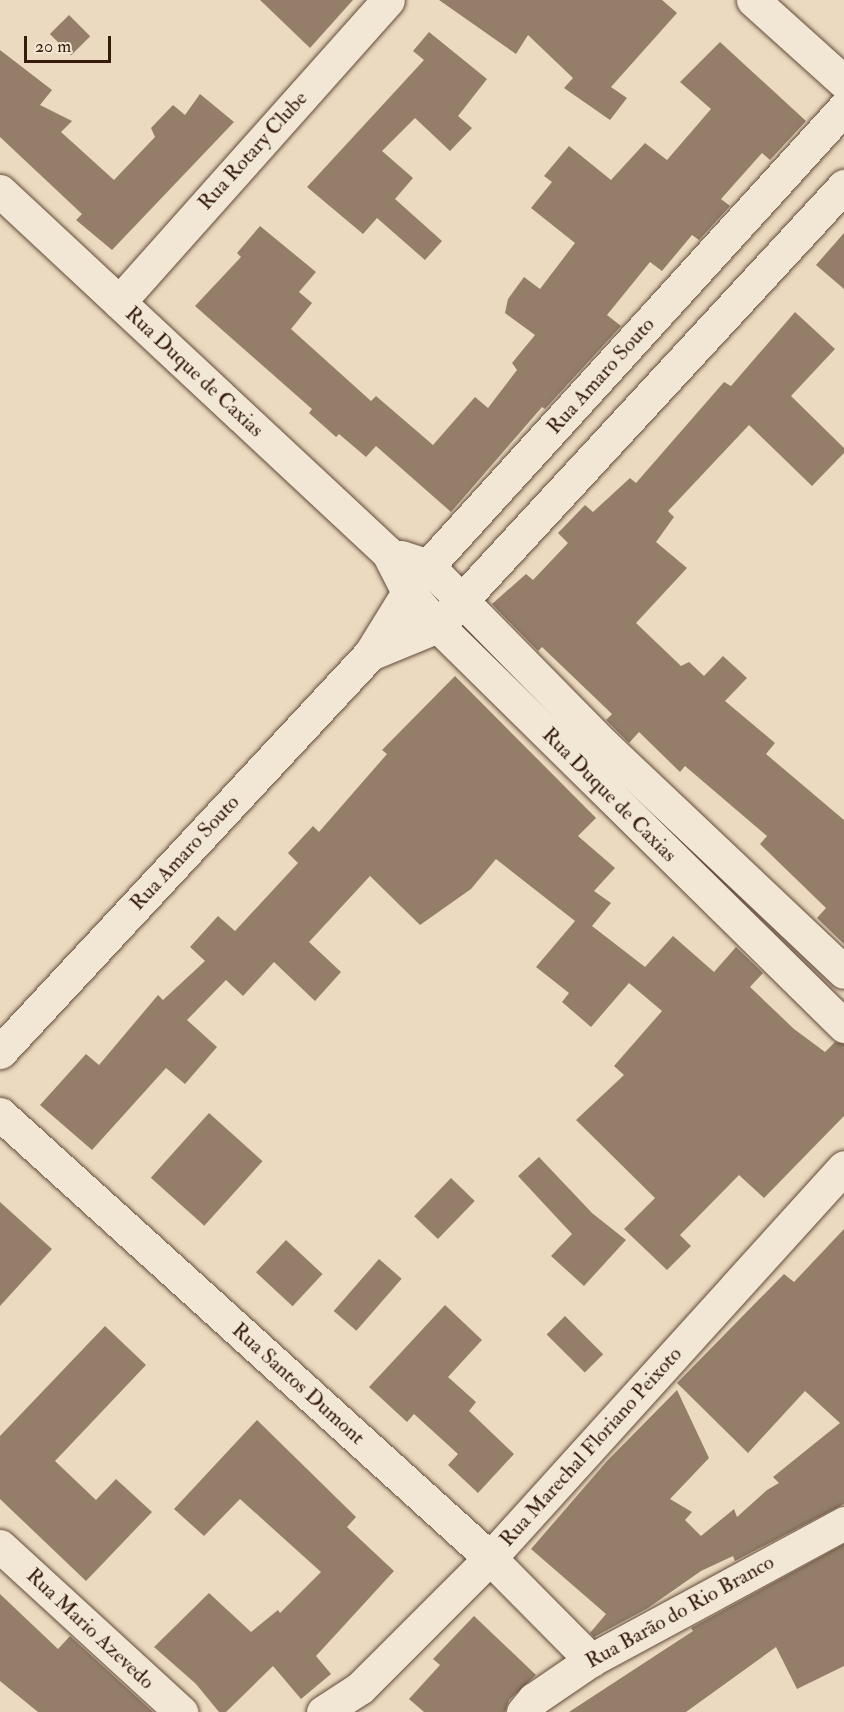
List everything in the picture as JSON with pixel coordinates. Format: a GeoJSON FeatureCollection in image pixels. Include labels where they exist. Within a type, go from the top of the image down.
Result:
{"type":"FeatureCollection","features":[{"type":"Feature","properties":{"kind":"street","name":"Rua Rotary Clube"},"geometry":{"type":"LineString","coordinates":[[119,302],[388,0]]}},
{"type":"Feature","properties":{"kind":"street"},"geometry":{"type":"LineString","coordinates":[[753,0],[844,82]]}},
{"type":"Feature","properties":{"kind":"street","name":"Rua Amaro Souto"},"geometry":{"type":"LineString","coordinates":[[0,1052],[370,654],[417,578],[844,108]]}},
{"type":"Feature","properties":{"kind":"street","name":"Rua Amaro Souto"},"geometry":{"type":"LineString","coordinates":[[370,654],[438,626],[844,186]]}},
{"type":"Feature","properties":{"kind":"street","name":"Rua Duque de Caxias"},"geometry":{"type":"LineString","coordinates":[[0,191],[388,553],[417,578],[462,600],[604,745],[751,887],[844,972]]}},
{"type":"Feature","properties":{"kind":"street","name":"Rua Duque de Caxias"},"geometry":{"type":"LineString","coordinates":[[417,578],[438,626],[844,1026]]}},
{"type":"Feature","properties":{"kind":"street"},"geometry":{"type":"LineString","coordinates":[[582,769],[604,745]]}},
{"type":"Feature","properties":{"kind":"street"},"geometry":{"type":"LineString","coordinates":[[727,913],[751,887]]}},
{"type":"Feature","properties":{"kind":"street","name":"Rua Santos Dumont"},"geometry":{"type":"LineString","coordinates":[[0,1114],[490,1558],[591,1660]]}},
{"type":"Feature","properties":{"kind":"street","name":"Rua Marechal Floriano Peixoto"},"geometry":{"type":"LineString","coordinates":[[323,1712],[360,1688],[490,1558],[844,1167]]}},
{"type":"Feature","properties":{"kind":"street","name":"Rua Barão do Rio Branco"},"geometry":{"type":"LineString","coordinates":[[523,1712],[534,1699],[591,1660],[844,1523]]}},
{"type":"Feature","properties":{"kind":"street","name":"Rua Mario Azevedo"},"geometry":{"type":"LineString","coordinates":[[0,1546],[181,1712]]}},
{"type":"Feature","properties":{"kind":"building"},"geometry":{"type":"Polygon","coordinates":[[[260,0],[353,0],[310,48],[260,0]]]}},
{"type":"Feature","properties":{"kind":"building"},"geometry":{"type":"Polygon","coordinates":[[[439,0],[662,0],[677,13],[611,87],[627,98],[610,120],[564,88],[573,78],[528,35],[516,54],[439,0]]]}},
{"type":"Feature","properties":{"kind":"building"},"geometry":{"type":"Polygon","coordinates":[[[69,15],[90,36],[71,55],[50,34],[69,15]]]}},
{"type":"Feature","properties":{"kind":"building"},"geometry":{"type":"Polygon","coordinates":[[[429,32],[487,79],[458,116],[472,128],[450,151],[415,118],[382,151],[413,178],[395,199],[442,241],[425,260],[377,218],[363,234],[307,187],[424,60],[413,51],[429,32]]]}},
{"type":"Feature","properties":{"kind":"building"},"geometry":{"type":"Polygon","coordinates":[[[720,42],[806,121],[770,160],[762,153],[721,199],[730,206],[699,240],[692,235],[662,271],[650,262],[607,315],[621,326],[545,409],[542,407],[451,512],[376,446],[366,457],[339,434],[336,437],[309,413],[312,409],[195,306],[241,257],[237,253],[260,226],[316,272],[299,292],[312,303],[291,329],[371,401],[376,396],[433,445],[475,397],[488,408],[517,370],[512,363],[535,335],[505,313],[508,299],[524,277],[540,289],[575,243],[531,208],[552,182],[544,176],[569,146],[611,180],[645,143],[667,160],[711,109],[680,82],[720,42]]]}},
{"type":"Feature","properties":{"kind":"building"},"geometry":{"type":"Polygon","coordinates":[[[0,50],[52,90],[40,105],[72,121],[61,132],[114,180],[155,137],[151,128],[173,105],[185,115],[200,94],[234,122],[112,250],[76,220],[82,214],[0,137],[0,50]]]}},
{"type":"Feature","properties":{"kind":"building"},"geometry":{"type":"Polygon","coordinates":[[[844,233],[844,289],[816,265],[844,233]]]}},
{"type":"Feature","properties":{"kind":"building"},"geometry":{"type":"Polygon","coordinates":[[[795,312],[835,349],[791,396],[844,448],[844,453],[812,486],[749,425],[668,511],[674,517],[656,542],[687,568],[636,623],[681,666],[689,662],[704,676],[723,656],[747,678],[725,701],[775,743],[766,754],[844,820],[844,944],[817,918],[826,908],[760,844],[767,836],[685,766],[680,772],[639,732],[629,743],[606,720],[612,714],[542,647],[538,651],[492,604],[526,574],[533,580],[568,543],[558,533],[585,505],[593,512],[630,478],[636,483],[724,382],[731,386],[795,312]]]}},
{"type":"Feature","properties":{"kind":"building"},"geometry":{"type":"Polygon","coordinates":[[[455,676],[596,818],[578,836],[615,868],[594,891],[611,903],[592,926],[645,967],[673,936],[714,972],[736,947],[763,973],[750,987],[794,1029],[825,1052],[835,1042],[844,1044],[844,1116],[764,1198],[739,1175],[680,1235],[691,1246],[667,1270],[624,1229],[655,1198],[576,1120],[624,1075],[614,1066],[662,1011],[629,983],[591,1027],[562,1002],[569,993],[536,967],[575,921],[496,859],[471,889],[420,925],[370,876],[309,942],[341,972],[315,1001],[274,962],[243,996],[226,980],[187,1020],[217,1047],[185,1084],[166,1068],[92,1150],[40,1105],[86,1054],[99,1065],[158,995],[163,1000],[205,961],[190,947],[218,916],[235,931],[298,863],[288,853],[313,826],[319,832],[387,754],[382,750],[455,676]]]}},
{"type":"Feature","properties":{"kind":"building"},"geometry":{"type":"Polygon","coordinates":[[[209,1113],[263,1161],[204,1226],[151,1178],[209,1113]]]}},
{"type":"Feature","properties":{"kind":"building"},"geometry":{"type":"Polygon","coordinates":[[[539,1157],[592,1213],[626,1240],[584,1286],[551,1256],[572,1234],[518,1176],[539,1157]]]}},
{"type":"Feature","properties":{"kind":"building"},"geometry":{"type":"Polygon","coordinates":[[[451,1178],[475,1201],[438,1239],[414,1216],[451,1178]]]}},
{"type":"Feature","properties":{"kind":"building"},"geometry":{"type":"Polygon","coordinates":[[[0,1202],[52,1249],[0,1306],[0,1202]]]}},
{"type":"Feature","properties":{"kind":"building"},"geometry":{"type":"Polygon","coordinates":[[[844,1229],[844,1504],[735,1561],[733,1556],[701,1571],[648,1608],[594,1637],[590,1633],[606,1614],[531,1549],[607,1461],[677,1390],[709,1458],[670,1499],[692,1512],[685,1520],[701,1536],[734,1509],[737,1517],[767,1490],[779,1483],[773,1477],[840,1423],[805,1391],[748,1453],[677,1383],[784,1274],[794,1282],[844,1229]]]}},
{"type":"Feature","properties":{"kind":"building"},"geometry":{"type":"Polygon","coordinates":[[[286,1240],[323,1274],[293,1306],[256,1272],[286,1240]]]}},
{"type":"Feature","properties":{"kind":"building"},"geometry":{"type":"Polygon","coordinates":[[[379,1259],[402,1279],[356,1331],[334,1311],[379,1259]]]}},
{"type":"Feature","properties":{"kind":"building"},"geometry":{"type":"Polygon","coordinates":[[[445,1305],[482,1340],[448,1377],[476,1402],[469,1411],[514,1454],[478,1493],[448,1465],[458,1454],[414,1414],[407,1422],[369,1387],[445,1305]]]}},
{"type":"Feature","properties":{"kind":"building"},"geometry":{"type":"Polygon","coordinates":[[[565,1316],[603,1354],[585,1373],[547,1334],[565,1316]]]}},
{"type":"Feature","properties":{"kind":"building"},"geometry":{"type":"Polygon","coordinates":[[[105,1326],[146,1365],[55,1461],[96,1500],[116,1479],[152,1512],[86,1581],[0,1499],[0,1436],[105,1326]]]}},
{"type":"Feature","properties":{"kind":"building"},"geometry":{"type":"Polygon","coordinates":[[[257,1420],[356,1517],[347,1527],[394,1571],[316,1656],[331,1674],[301,1699],[273,1666],[226,1712],[219,1712],[196,1684],[154,1647],[209,1593],[251,1632],[278,1610],[280,1613],[321,1572],[240,1499],[204,1536],[174,1509],[257,1420]]]}},
{"type":"Feature","properties":{"kind":"building"},"geometry":{"type":"Polygon","coordinates":[[[844,1544],[844,1666],[797,1689],[776,1647],[686,1712],[569,1712],[693,1631],[691,1628],[844,1544]]]}},
{"type":"Feature","properties":{"kind":"building"},"geometry":{"type":"Polygon","coordinates":[[[0,1594],[58,1649],[70,1636],[153,1712],[38,1712],[0,1681],[0,1594]]]}},
{"type":"Feature","properties":{"kind":"building"},"geometry":{"type":"Polygon","coordinates":[[[474,1616],[536,1675],[509,1700],[505,1712],[424,1712],[409,1699],[440,1665],[433,1659],[474,1616]]]}}]}
